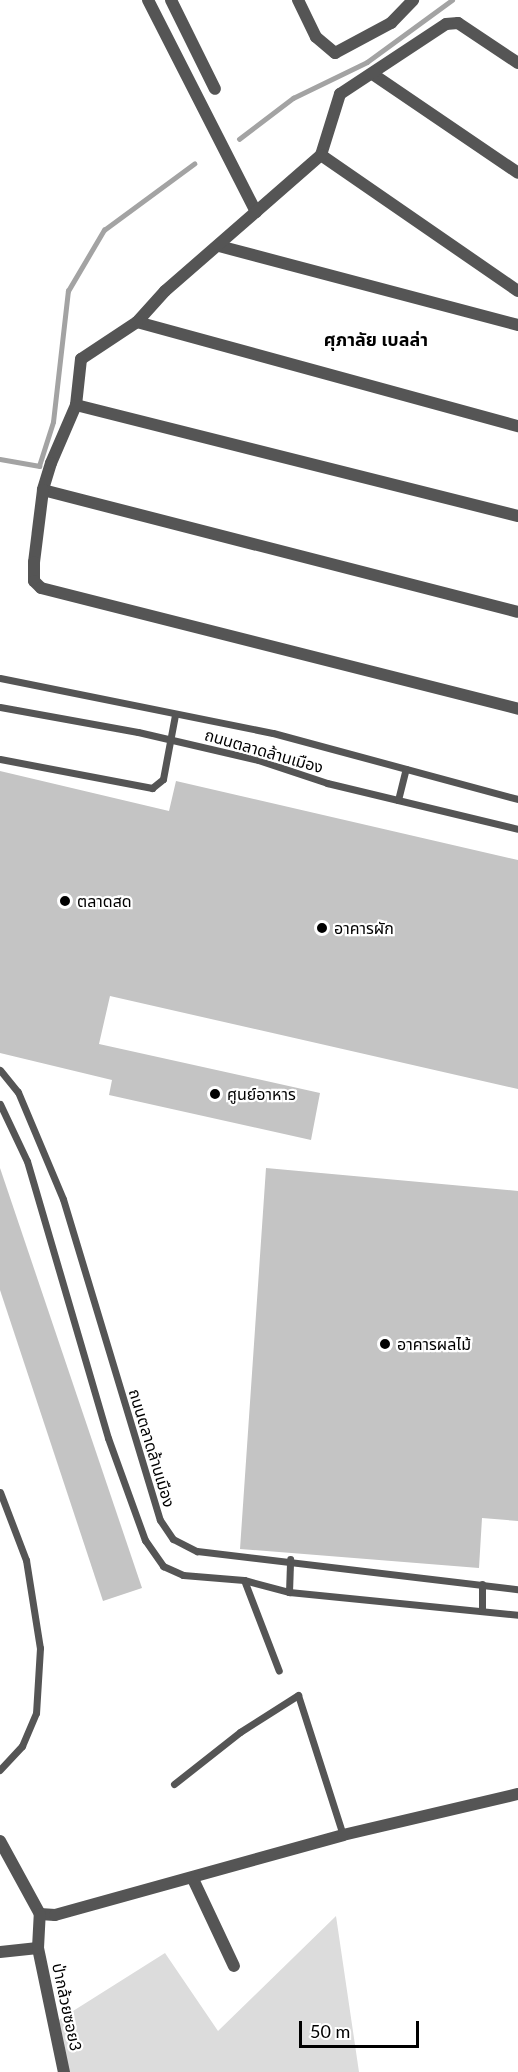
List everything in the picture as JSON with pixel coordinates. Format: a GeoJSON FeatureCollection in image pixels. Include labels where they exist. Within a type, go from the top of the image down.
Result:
{"type":"FeatureCollection","features":[{"type":"Feature","properties":{"kind":"street"},"geometry":{"type":"LineString","coordinates":[[148,0],[256,212]]}},
{"type":"Feature","properties":{"kind":"street"},"geometry":{"type":"LineString","coordinates":[[171,0],[214,89]]}},
{"type":"Feature","properties":{"kind":"street"},"geometry":{"type":"LineString","coordinates":[[298,0],[316,36],[335,52],[391,23],[413,0]]}},
{"type":"Feature","properties":{"kind":"street"},"geometry":{"type":"LineString","coordinates":[[518,63],[458,23],[446,24],[374,75],[340,94],[321,155],[165,291],[137,322],[81,359],[76,405],[43,490],[34,562],[34,581],[41,588],[518,709]]}},
{"type":"Feature","properties":{"kind":"street"},"geometry":{"type":"LineString","coordinates":[[374,75],[518,173]]}},
{"type":"Feature","properties":{"kind":"street"},"geometry":{"type":"LineString","coordinates":[[321,155],[518,291]]}},
{"type":"Feature","properties":{"kind":"street"},"geometry":{"type":"LineString","coordinates":[[219,246],[518,325]]}},
{"type":"Feature","properties":{"kind":"street"},"geometry":{"type":"LineString","coordinates":[[137,322],[518,426]]}},
{"type":"Feature","properties":{"kind":"street"},"geometry":{"type":"LineString","coordinates":[[76,405],[518,516]]}},
{"type":"Feature","properties":{"kind":"street"},"geometry":{"type":"LineString","coordinates":[[43,490],[518,612]]}},
{"type":"Feature","properties":{"kind":"street"},"geometry":{"type":"LineString","coordinates":[[0,1841],[40,1914],[56,1915],[193,1879],[343,1835],[518,1794]]}},
{"type":"Feature","properties":{"kind":"street"},"geometry":{"type":"LineString","coordinates":[[193,1879],[234,1966]]}},
{"type":"Feature","properties":{"kind":"street","name":"ป่ากล้วยซอย3"},"geometry":{"type":"LineString","coordinates":[[40,1914],[38,1948],[64,2072]]}},
{"type":"Feature","properties":{"kind":"street"},"geometry":{"type":"LineString","coordinates":[[0,1952],[38,1948]]}},
{"type":"Feature","properties":{"kind":"lane","name":"ถนนตลาดล้านเมือง"},"geometry":{"type":"LineString","coordinates":[[0,678],[273,733],[518,799]]}},
{"type":"Feature","properties":{"kind":"lane","name":"ถนนตลาดล้านเมือง"},"geometry":{"type":"LineString","coordinates":[[0,707],[171,740],[518,829]]}},
{"type":"Feature","properties":{"kind":"lane"},"geometry":{"type":"LineString","coordinates":[[0,759],[152,788],[163,778],[175,715]]}},
{"type":"Feature","properties":{"kind":"lane"},"geometry":{"type":"LineString","coordinates":[[398,800],[406,769]]}},
{"type":"Feature","properties":{"kind":"lane","name":"ถนนตลาดล้านเมือง"},"geometry":{"type":"LineString","coordinates":[[0,1070],[18,1092],[63,1199],[160,1520],[173,1539],[190,1549],[290,1559],[518,1589]]}},
{"type":"Feature","properties":{"kind":"lane"},"geometry":{"type":"LineString","coordinates":[[0,1104],[27,1161],[108,1438],[145,1540],[164,1566],[183,1575],[244,1580],[289,1592],[518,1615]]}},
{"type":"Feature","properties":{"kind":"lane"},"geometry":{"type":"LineString","coordinates":[[0,1492],[26,1560],[40,1648],[36,1713],[22,1746],[0,1770]]}},
{"type":"Feature","properties":{"kind":"lane"},"geometry":{"type":"LineString","coordinates":[[289,1592],[290,1559]]}},
{"type":"Feature","properties":{"kind":"lane"},"geometry":{"type":"LineString","coordinates":[[244,1580],[279,1671]]}},
{"type":"Feature","properties":{"kind":"lane"},"geometry":{"type":"LineString","coordinates":[[482,1584],[482,1611]]}},
{"type":"Feature","properties":{"kind":"lane"},"geometry":{"type":"LineString","coordinates":[[174,1784],[240,1732],[298,1695],[343,1835]]}},
{"type":"Feature","properties":{"kind":"shaded area"},"geometry":{"type":"Polygon","coordinates":[[[336,1916],[359,2072],[63,2072],[54,2023],[165,1953],[218,2031],[336,1916]]]}},
{"type":"Feature","properties":{"kind":"building","name":"อาคารผัก"},"geometry":{"type":"Polygon","coordinates":[[[0,771],[169,811],[176,781],[518,860],[518,1089],[110,996],[99,1044],[320,1093],[311,1140],[109,1095],[112,1080],[0,1053],[0,771]]]}},
{"type":"Feature","properties":{"kind":"building"},"geometry":{"type":"Polygon","coordinates":[[[0,1168],[142,1588],[103,1601],[0,1290],[0,1168]]]}},
{"type":"Feature","properties":{"kind":"building","name":"อาคารผลไม้"},"geometry":{"type":"Polygon","coordinates":[[[266,1168],[518,1191],[518,1521],[482,1518],[479,1568],[240,1549],[266,1168]]]}},
{"type":"Feature","properties":{"kind":"waterway"},"geometry":{"type":"LineString","coordinates":[[239,139],[293,98],[367,62],[452,0]]}},
{"type":"Feature","properties":{"kind":"waterway"},"geometry":{"type":"LineString","coordinates":[[0,459],[39,466],[53,422],[68,291],[104,230],[194,164]]}},
{"type":"Feature","properties":{"kind":"place","name":"ตลาดสด"},"geometry":{"type":"Point","coordinates":[65,901]}},
{"type":"Feature","properties":{"kind":"place","name":"อาคารผัก"},"geometry":{"type":"Point","coordinates":[322,928]}},
{"type":"Feature","properties":{"kind":"place","name":"ศูนย์อาหาร"},"geometry":{"type":"Point","coordinates":[215,1094]}},
{"type":"Feature","properties":{"kind":"place","name":"อาคารผลไม้"},"geometry":{"type":"Point","coordinates":[385,1344]}},
{"type":"Feature","properties":{"kind":"district","name":"ศุภาลัย เบลล่า"},"geometry":{"type":"Point","coordinates":[376,339]}}]}
